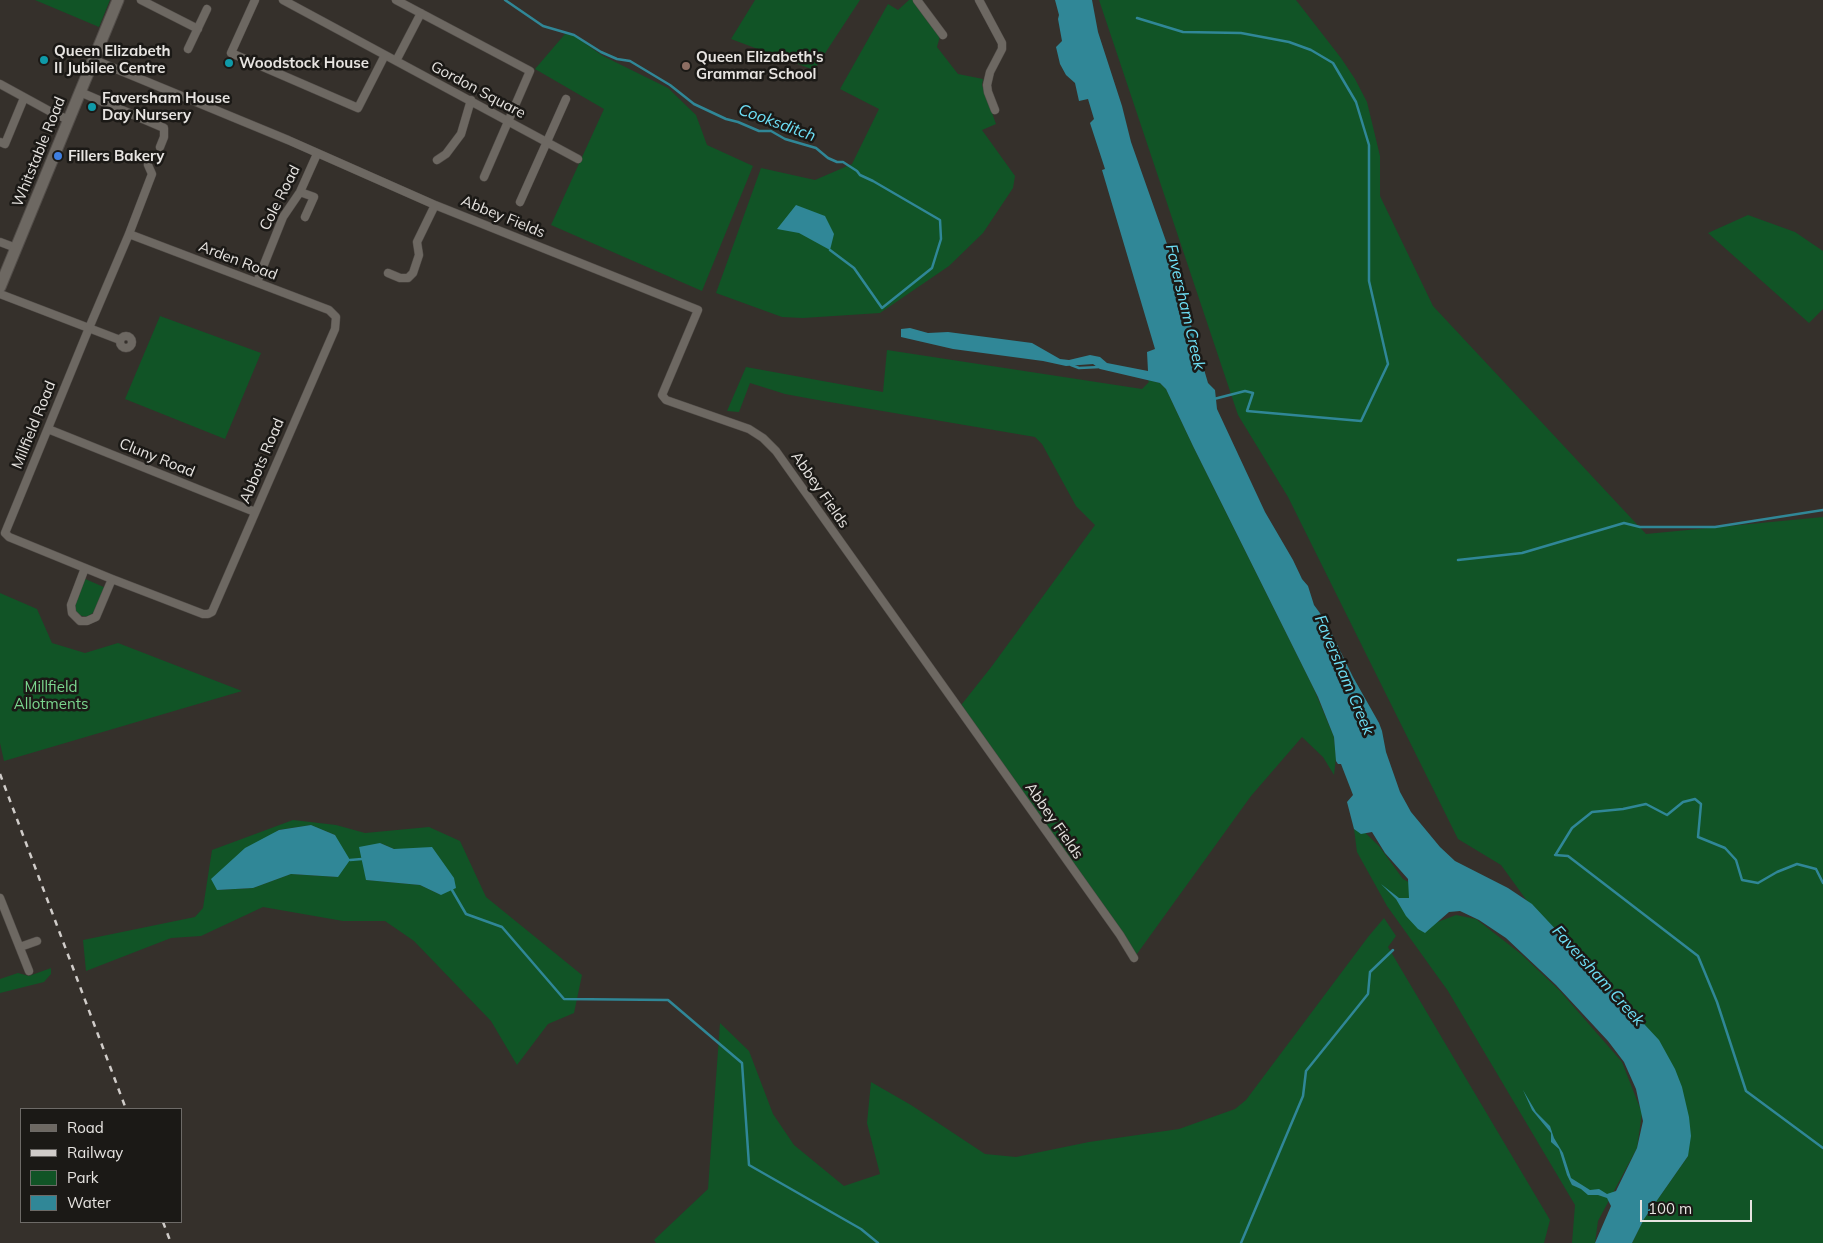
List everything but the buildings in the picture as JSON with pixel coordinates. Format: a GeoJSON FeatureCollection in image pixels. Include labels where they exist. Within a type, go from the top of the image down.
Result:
{"type":"FeatureCollection","features":[{"type":"Feature","properties":{"kind":"main road","name":"Whitstable Road"},"geometry":{"type":"LineString","coordinates":[[0,287],[92,59],[118,0]]}},
{"type":"Feature","properties":{"kind":"street"},"geometry":{"type":"LineString","coordinates":[[141,0],[198,29]]}},
{"type":"Feature","properties":{"kind":"street"},"geometry":{"type":"LineString","coordinates":[[255,0],[231,53],[358,108],[385,55]]}},
{"type":"Feature","properties":{"kind":"street","name":"Gordon Square"},"geometry":{"type":"LineString","coordinates":[[283,0],[578,159]]}},
{"type":"Feature","properties":{"kind":"street"},"geometry":{"type":"LineString","coordinates":[[396,0],[530,71],[484,177]]}},
{"type":"Feature","properties":{"kind":"street"},"geometry":{"type":"LineString","coordinates":[[917,0],[943,35]]}},
{"type":"Feature","properties":{"kind":"street"},"geometry":{"type":"LineString","coordinates":[[979,0],[1002,43],[1002,49],[990,72],[987,85],[995,110]]}},
{"type":"Feature","properties":{"kind":"street"},"geometry":{"type":"LineString","coordinates":[[188,50],[207,9]]}},
{"type":"Feature","properties":{"kind":"street"},"geometry":{"type":"LineString","coordinates":[[396,61],[421,14]]}},
{"type":"Feature","properties":{"kind":"street","name":"Abbey Fields"},"geometry":{"type":"LineString","coordinates":[[92,59],[182,95],[435,205],[698,310],[662,395],[666,400],[749,429],[763,438],[776,451],[1134,958]]}},
{"type":"Feature","properties":{"kind":"street"},"geometry":{"type":"LineString","coordinates":[[0,84],[69,120]]}},
{"type":"Feature","properties":{"kind":"street"},"geometry":{"type":"LineString","coordinates":[[80,92],[164,128],[164,137],[160,147]]}},
{"type":"Feature","properties":{"kind":"street"},"geometry":{"type":"LineString","coordinates":[[0,142],[5,144],[24,98]]}},
{"type":"Feature","properties":{"kind":"street"},"geometry":{"type":"LineString","coordinates":[[520,202],[566,99]]}},
{"type":"Feature","properties":{"kind":"street"},"geometry":{"type":"LineString","coordinates":[[437,160],[446,154],[461,134],[471,100]]}},
{"type":"Feature","properties":{"kind":"street","name":"Cole Road"},"geometry":{"type":"LineString","coordinates":[[257,282],[283,217],[300,192],[317,154]]}},
{"type":"Feature","properties":{"kind":"street"},"geometry":{"type":"LineString","coordinates":[[446,154],[451,162]]}},
{"type":"Feature","properties":{"kind":"street","name":"Millfield Road"},"geometry":{"type":"LineString","coordinates":[[85,568],[9,537],[5,533],[88,328],[129,234],[152,174],[148,165]]}},
{"type":"Feature","properties":{"kind":"street"},"geometry":{"type":"LineString","coordinates":[[300,192],[314,197],[305,217]]}},
{"type":"Feature","properties":{"kind":"street"},"geometry":{"type":"LineString","coordinates":[[388,273],[400,278],[408,278],[413,273],[419,255],[417,242],[435,205]]}},
{"type":"Feature","properties":{"kind":"street","name":"Arden Road"},"geometry":{"type":"LineString","coordinates":[[129,234],[329,310],[336,317]]}},
{"type":"Feature","properties":{"kind":"street"},"geometry":{"type":"LineString","coordinates":[[0,242],[16,248]]}},
{"type":"Feature","properties":{"kind":"street"},"geometry":{"type":"LineString","coordinates":[[0,294],[120,340]]}},
{"type":"Feature","properties":{"kind":"street","name":"Abbots Road"},"geometry":{"type":"LineString","coordinates":[[112,579],[203,614],[212,612],[335,328],[336,317]]}},
{"type":"Feature","properties":{"kind":"street","name":"Cluny Road"},"geometry":{"type":"LineString","coordinates":[[48,429],[255,512]]}},
{"type":"Feature","properties":{"kind":"street"},"geometry":{"type":"LineString","coordinates":[[85,568],[112,579],[96,616],[87,621],[80,620],[72,613],[71,605],[85,568]]}},
{"type":"Feature","properties":{"kind":"street"},"geometry":{"type":"LineString","coordinates":[[0,898],[29,971]]}},
{"type":"Feature","properties":{"kind":"street"},"geometry":{"type":"LineString","coordinates":[[20,947],[37,941]]}},
{"type":"Feature","properties":{"kind":"green space"},"geometry":{"type":"Polygon","coordinates":[[[35,0],[110,0],[99,27],[35,0]]]}},
{"type":"Feature","properties":{"kind":"green space"},"geometry":{"type":"Polygon","coordinates":[[[755,0],[860,0],[814,70],[731,39],[755,0]]]}},
{"type":"Feature","properties":{"kind":"green space"},"geometry":{"type":"Polygon","coordinates":[[[909,0],[914,0],[940,36],[937,47],[958,74],[983,79],[982,85],[996,124],[982,130],[1015,176],[1013,188],[983,233],[949,266],[880,313],[803,318],[782,317],[716,293],[761,168],[815,180],[852,164],[879,109],[840,89],[888,4],[898,10],[909,0]]]}},
{"type":"Feature","properties":{"kind":"green space"},"geometry":{"type":"Polygon","coordinates":[[[1099,0],[1296,0],[1341,58],[1367,102],[1380,156],[1380,196],[1433,306],[1646,534],[1823,517],[1823,1243],[1632,1243],[1644,1219],[1688,1156],[1530,905],[1501,865],[1458,839],[1288,497],[1238,415],[1099,0]]]}},
{"type":"Feature","properties":{"kind":"green space"},"geometry":{"type":"Polygon","coordinates":[[[565,34],[573,35],[603,56],[668,88],[696,115],[707,145],[753,166],[702,291],[551,225],[604,109],[535,69],[565,34]]]}},
{"type":"Feature","properties":{"kind":"green space"},"geometry":{"type":"Polygon","coordinates":[[[1748,215],[1795,232],[1823,251],[1823,309],[1809,323],[1708,233],[1748,215]]]}},
{"type":"Feature","properties":{"kind":"green space"},"geometry":{"type":"Polygon","coordinates":[[[160,316],[261,353],[225,439],[125,399],[160,316]]]}},
{"type":"Feature","properties":{"kind":"green space"},"geometry":{"type":"Polygon","coordinates":[[[887,350],[1142,389],[1149,382],[1148,380],[1160,383],[1166,389],[1314,689],[1334,737],[1336,758],[1334,775],[1323,757],[1302,737],[1251,796],[1134,958],[958,709],[992,666],[1095,525],[1076,506],[1042,444],[1035,437],[785,394],[750,383],[739,412],[727,411],[746,367],[883,392],[887,350]]]}},
{"type":"Feature","properties":{"kind":"green space"},"geometry":{"type":"Polygon","coordinates":[[[83,578],[106,588],[97,610],[87,617],[78,615],[74,610],[74,603],[83,578]]]}},
{"type":"Feature","properties":{"kind":"green space","name":"Millfield Allotments"},"geometry":{"type":"Polygon","coordinates":[[[0,593],[37,609],[52,643],[85,653],[118,643],[242,691],[4,761],[0,743],[0,593]]]}},
{"type":"Feature","properties":{"kind":"green space"},"geometry":{"type":"Polygon","coordinates":[[[293,820],[336,825],[365,833],[429,827],[460,841],[486,897],[582,975],[574,1013],[548,1024],[517,1065],[491,1021],[414,941],[385,921],[343,921],[263,907],[201,936],[171,938],[86,971],[83,940],[195,917],[203,908],[212,850],[293,820]],[[311,825],[278,830],[217,890],[253,888],[291,874],[338,877],[335,835],[311,825]],[[380,843],[367,880],[420,885],[441,895],[394,849],[380,843]]]}},
{"type":"Feature","properties":{"kind":"green space"},"geometry":{"type":"Polygon","coordinates":[[[1353,821],[1379,846],[1403,879],[1435,896],[1427,926],[1456,915],[1476,919],[1521,954],[1560,991],[1622,1062],[1642,1113],[1637,1148],[1598,1221],[1595,1243],[1572,1243],[1575,1205],[1448,991],[1387,906],[1357,852],[1353,821]]]}},
{"type":"Feature","properties":{"kind":"green space"},"geometry":{"type":"Polygon","coordinates":[[[1384,918],[1396,936],[1388,947],[1550,1220],[1544,1243],[656,1243],[654,1240],[708,1189],[720,1023],[749,1051],[773,1114],[794,1145],[844,1186],[880,1174],[867,1123],[871,1082],[911,1105],[985,1154],[1016,1157],[1089,1142],[1179,1129],[1235,1109],[1246,1100],[1384,918]]]}},
{"type":"Feature","properties":{"kind":"green space"},"geometry":{"type":"Polygon","coordinates":[[[51,968],[51,974],[44,982],[0,993],[0,979],[18,973],[29,976],[51,968]]]}},
{"type":"Feature","properties":{"kind":"water","name":"Faversham Creek"},"geometry":{"type":"Polygon","coordinates":[[[1055,0],[1092,0],[1098,32],[1122,106],[1131,142],[1167,244],[1208,383],[1215,390],[1217,409],[1265,512],[1302,579],[1308,586],[1314,605],[1325,620],[1353,677],[1379,723],[1386,752],[1400,792],[1411,812],[1440,847],[1455,861],[1508,888],[1532,904],[1659,1040],[1675,1069],[1682,1087],[1689,1117],[1691,1136],[1688,1156],[1644,1219],[1632,1243],[1595,1243],[1611,1206],[1607,1198],[1598,1195],[1588,1195],[1572,1185],[1559,1149],[1551,1142],[1551,1133],[1532,1110],[1523,1090],[1536,1112],[1550,1126],[1554,1138],[1563,1153],[1571,1178],[1590,1190],[1599,1189],[1607,1194],[1616,1191],[1637,1148],[1643,1121],[1636,1089],[1624,1062],[1608,1041],[1556,985],[1506,938],[1479,920],[1460,911],[1449,912],[1425,933],[1418,929],[1406,916],[1396,899],[1381,884],[1399,898],[1409,898],[1408,879],[1385,853],[1372,832],[1361,834],[1354,829],[1347,802],[1353,795],[1341,764],[1338,764],[1336,761],[1334,737],[1318,697],[1166,389],[1160,383],[1100,369],[1093,364],[1066,366],[1043,361],[953,349],[901,337],[901,329],[910,328],[928,333],[948,332],[1032,343],[1060,359],[1069,360],[1090,355],[1100,357],[1107,363],[1148,371],[1147,352],[1155,349],[1102,170],[1105,169],[1090,123],[1094,119],[1088,99],[1079,101],[1075,83],[1066,75],[1060,64],[1056,47],[1062,41],[1055,0]]]}},
{"type":"Feature","properties":{"kind":"water"},"geometry":{"type":"Polygon","coordinates":[[[796,205],[825,216],[834,234],[830,250],[799,233],[777,229],[796,205]]]}},
{"type":"Feature","properties":{"kind":"water"},"geometry":{"type":"Polygon","coordinates":[[[311,825],[335,835],[350,860],[338,877],[291,874],[253,888],[217,890],[211,879],[245,848],[279,830],[311,825]]]}},
{"type":"Feature","properties":{"kind":"water"},"geometry":{"type":"Polygon","coordinates":[[[380,843],[394,849],[432,847],[454,878],[456,888],[441,895],[420,885],[366,880],[359,847],[380,843]]]}},
{"type":"Feature","properties":{"kind":"waterway","name":"Cooksditch"},"geometry":{"type":"LineString","coordinates":[[505,0],[543,26],[574,35],[601,52],[617,59],[630,61],[670,85],[694,104],[726,119],[759,131],[771,131],[785,139],[816,148],[828,158],[837,162],[843,162],[860,175],[940,220],[941,239],[932,268],[882,308],[854,268],[830,250]]}},
{"type":"Feature","properties":{"kind":"waterway"},"geometry":{"type":"LineString","coordinates":[[1137,18],[1183,32],[1241,33],[1289,42],[1311,50],[1333,63],[1356,102],[1369,145],[1369,281],[1388,364],[1361,421],[1247,411],[1253,393],[1245,391],[1214,399]]}},
{"type":"Feature","properties":{"kind":"waterway"},"geometry":{"type":"LineString","coordinates":[[1071,365],[1079,368],[1100,367]]}},
{"type":"Feature","properties":{"kind":"waterway"},"geometry":{"type":"LineString","coordinates":[[1458,560],[1522,553],[1624,523],[1640,527],[1715,527],[1823,510]]}},
{"type":"Feature","properties":{"kind":"waterway"},"geometry":{"type":"LineString","coordinates":[[1556,854],[1572,828],[1592,812],[1623,809],[1646,804],[1667,815],[1683,802],[1695,799],[1701,804],[1698,837],[1725,848],[1736,860],[1742,880],[1758,883],[1777,872],[1797,864],[1816,869],[1823,883]]}},
{"type":"Feature","properties":{"kind":"waterway"},"geometry":{"type":"LineString","coordinates":[[1555,855],[1568,856],[1698,956],[1717,1002],[1746,1091],[1823,1148]]}},
{"type":"Feature","properties":{"kind":"waterway"},"geometry":{"type":"LineString","coordinates":[[350,860],[362,859]]}},
{"type":"Feature","properties":{"kind":"waterway"},"geometry":{"type":"LineString","coordinates":[[452,890],[466,914],[502,927],[564,999],[668,1000],[742,1063],[749,1165],[861,1229],[878,1243]]}},
{"type":"Feature","properties":{"kind":"waterway"},"geometry":{"type":"LineString","coordinates":[[1241,1243],[1303,1096],[1306,1071],[1368,994],[1370,972],[1393,950]]}},
{"type":"Feature","properties":{"kind":"railway"},"geometry":{"type":"LineString","coordinates":[[0,774],[126,1108]]}},
{"type":"Feature","properties":{"kind":"railway"},"geometry":{"type":"LineString","coordinates":[[163,1223],[171,1243]]}},
{"type":"Feature","properties":{"kind":"place","name":"Queen Elizabeth II Jubilee Centre"},"geometry":{"type":"Point","coordinates":[44,60]}},
{"type":"Feature","properties":{"kind":"place","name":"Woodstock House"},"geometry":{"type":"Point","coordinates":[229,63]}},
{"type":"Feature","properties":{"kind":"place","name":"Queen Elizabeth's Grammar School"},"geometry":{"type":"Point","coordinates":[686,66]}},
{"type":"Feature","properties":{"kind":"place","name":"Faversham House Day Nursery"},"geometry":{"type":"Point","coordinates":[92,107]}},
{"type":"Feature","properties":{"kind":"place","name":"Fillers Bakery"},"geometry":{"type":"Point","coordinates":[58,156]}}]}
